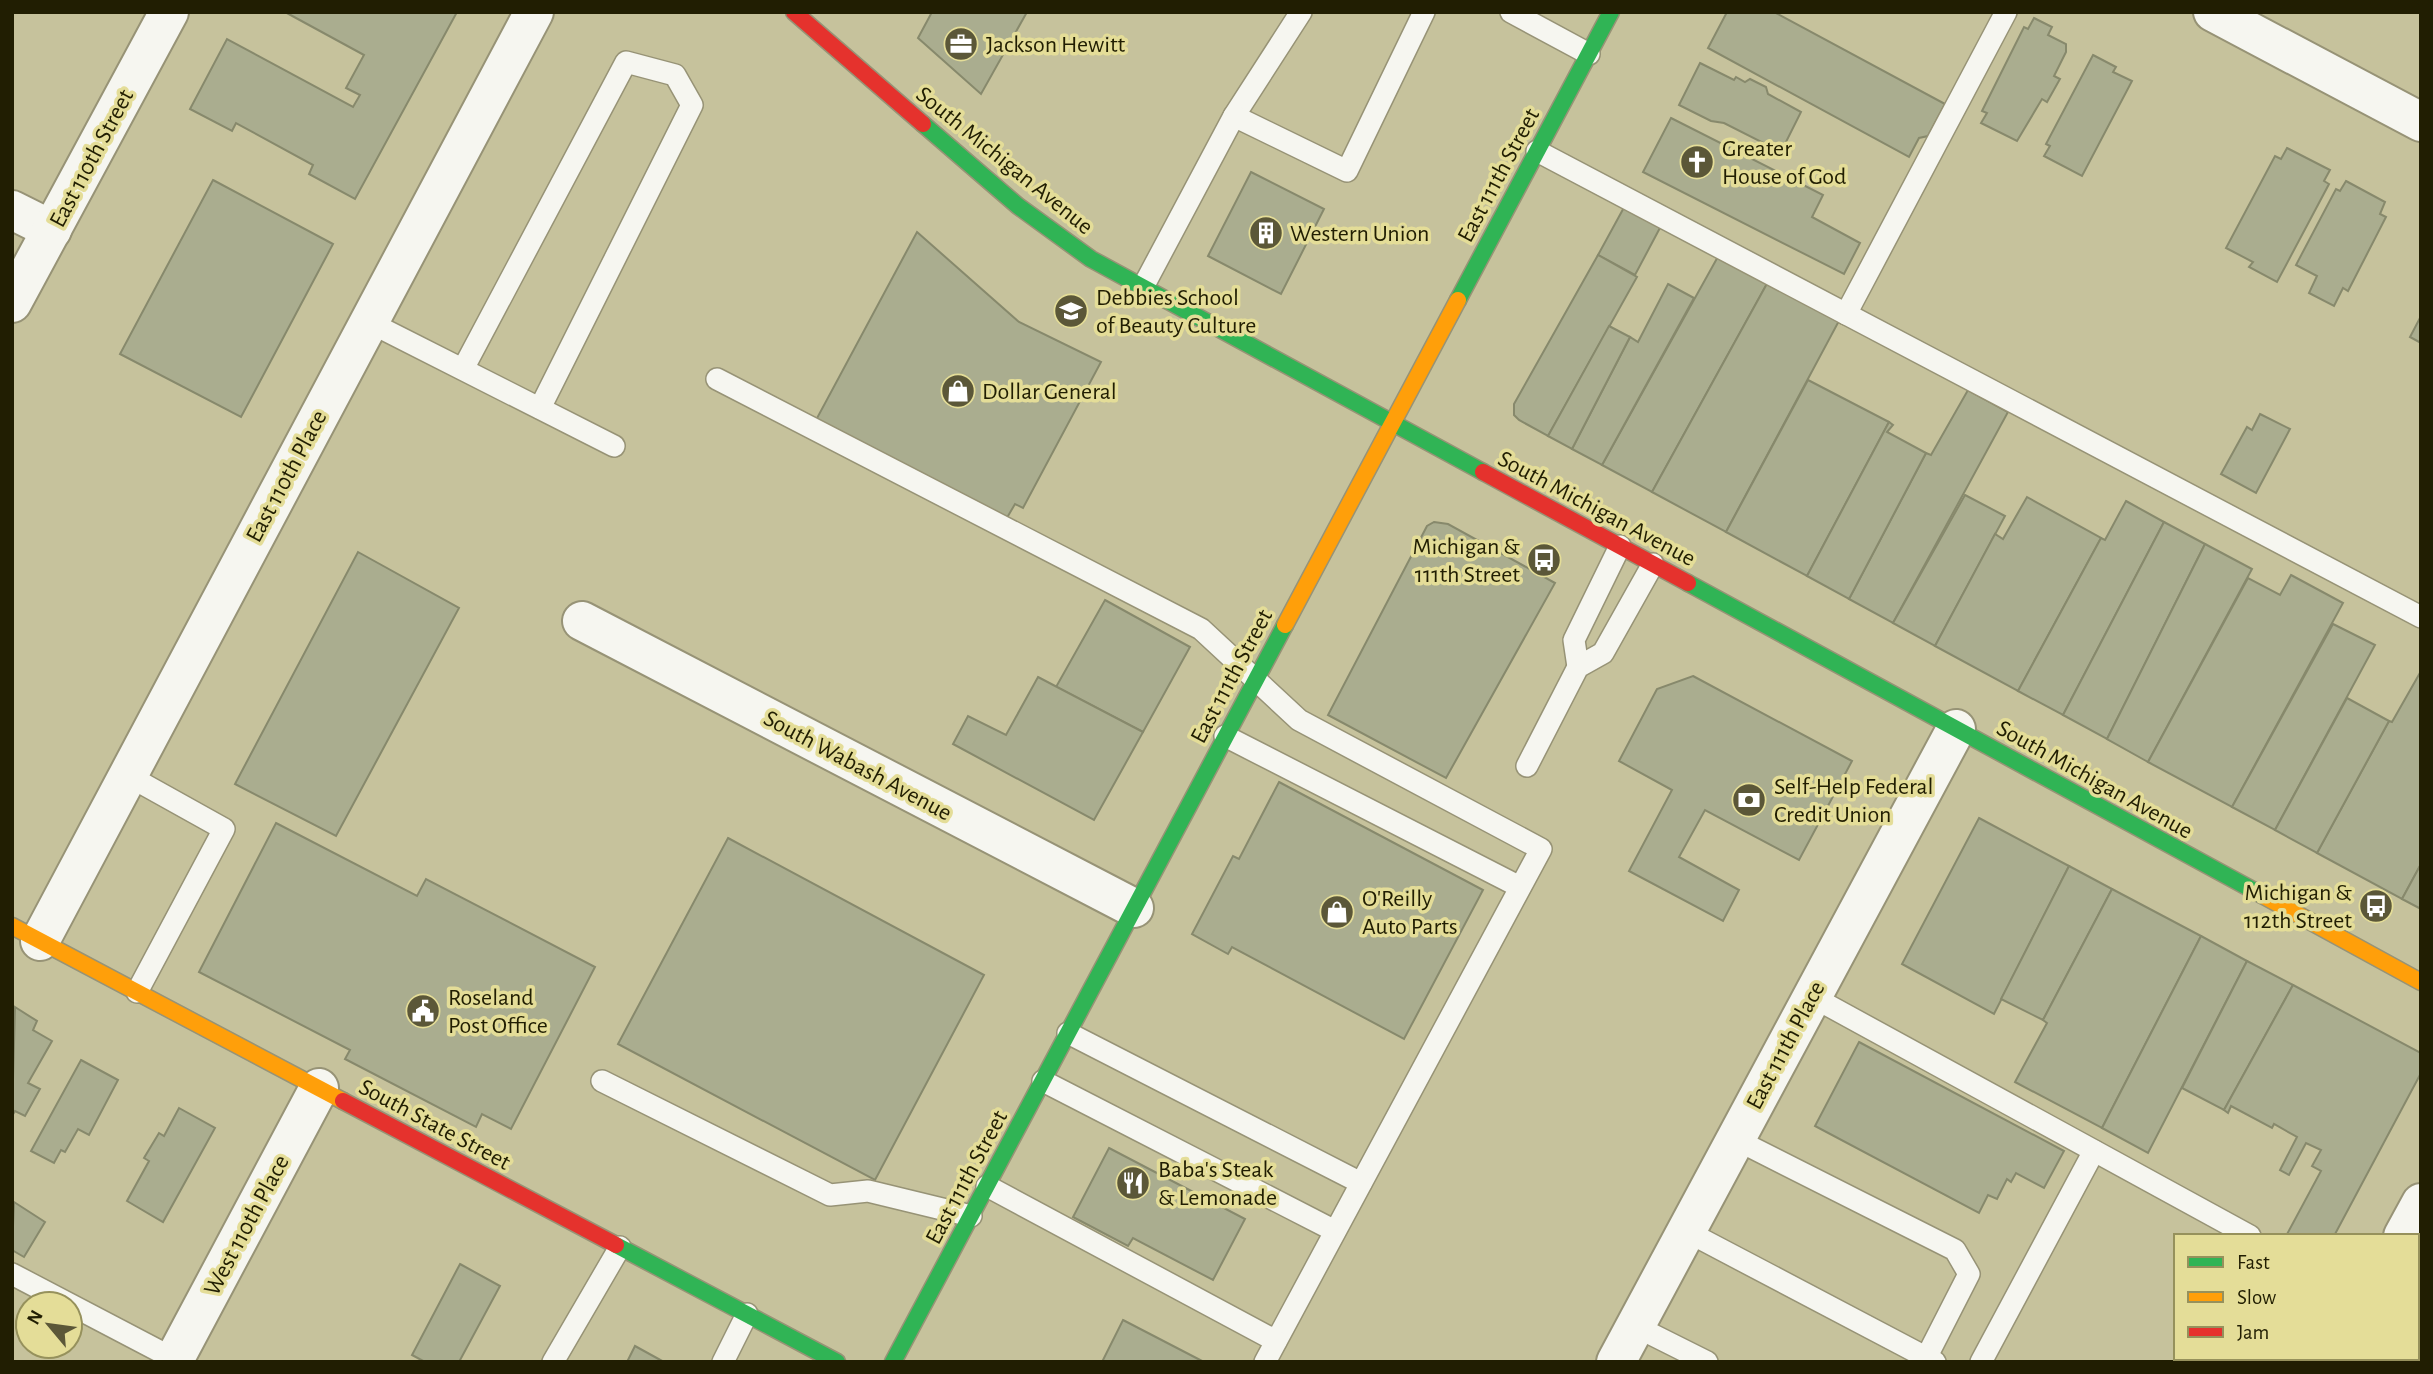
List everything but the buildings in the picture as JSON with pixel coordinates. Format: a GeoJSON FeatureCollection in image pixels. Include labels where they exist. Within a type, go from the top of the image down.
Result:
{"type":"FeatureCollection","features":[{"type":"Feature","properties":{"kind":"main road","name":"South Michigan Avenue"},"geometry":{"type":"LineString","coordinates":[[794,12],[1018,206],[1091,259],[2421,982]]}},
{"type":"Feature","properties":{"kind":"main road","name":"East 111th Street"},"geometry":{"type":"LineString","coordinates":[[893,1362],[1611,12]]}},
{"type":"Feature","properties":{"kind":"main road","name":"South State Street"},"geometry":{"type":"LineString","coordinates":[[26,933],[837,1362]]}},
{"type":"Feature","properties":{"kind":"street","name":"East 110th Street"},"geometry":{"type":"LineString","coordinates":[[12,303],[169,12]]}},
{"type":"Feature","properties":{"kind":"street","name":"East 110th Place"},"geometry":{"type":"LineString","coordinates":[[26,933],[127,775],[534,12]]}},
{"type":"Feature","properties":{"kind":"street"},"geometry":{"type":"LineString","coordinates":[[2213,12],[2421,122]]}},
{"type":"Feature","properties":{"kind":"street"},"geometry":{"type":"LineString","coordinates":[[12,210],[52,230]]}},
{"type":"Feature","properties":{"kind":"street","name":"South Wabash Avenue"},"geometry":{"type":"LineString","coordinates":[[582,621],[1134,908]]}},
{"type":"Feature","properties":{"kind":"street","name":"East 111th Place"},"geometry":{"type":"LineString","coordinates":[[1616,1362],[1956,729]]}},
{"type":"Feature","properties":{"kind":"street","name":"West 110th Place"},"geometry":{"type":"LineString","coordinates":[[176,1361],[319,1088]]}},
{"type":"Feature","properties":{"kind":"street"},"geometry":{"type":"LineString","coordinates":[[2404,1234],[2421,1203]]}},
{"type":"Feature","properties":{"kind":"lane"},"geometry":{"type":"LineString","coordinates":[[1143,287],[1234,116],[1301,12]]}},
{"type":"Feature","properties":{"kind":"lane"},"geometry":{"type":"LineString","coordinates":[[1234,116],[1347,170],[1424,12]]}},
{"type":"Feature","properties":{"kind":"lane"},"geometry":{"type":"LineString","coordinates":[[1511,12],[1589,54]]}},
{"type":"Feature","properties":{"kind":"lane"},"geometry":{"type":"LineString","coordinates":[[1846,314],[2006,12]]}},
{"type":"Feature","properties":{"kind":"lane"},"geometry":{"type":"LineString","coordinates":[[463,369],[626,62],[675,75],[692,105],[540,408]]}},
{"type":"Feature","properties":{"kind":"lane"},"geometry":{"type":"LineString","coordinates":[[1537,151],[2421,617]]}},
{"type":"Feature","properties":{"kind":"lane"},"geometry":{"type":"LineString","coordinates":[[369,322],[614,446]]}},
{"type":"Feature","properties":{"kind":"lane"},"geometry":{"type":"LineString","coordinates":[[717,379],[1201,629],[1299,720],[1541,849],[1265,1362]]}},
{"type":"Feature","properties":{"kind":"lane"},"geometry":{"type":"LineString","coordinates":[[1578,667],[1573,640],[1620,546]]}},
{"type":"Feature","properties":{"kind":"lane"},"geometry":{"type":"LineString","coordinates":[[1527,766],[1578,667],[1603,653],[1653,564]]}},
{"type":"Feature","properties":{"kind":"lane"},"geometry":{"type":"LineString","coordinates":[[1225,736],[1520,887]]}},
{"type":"Feature","properties":{"kind":"lane"},"geometry":{"type":"LineString","coordinates":[[127,775],[224,829],[136,992]]}},
{"type":"Feature","properties":{"kind":"lane"},"geometry":{"type":"LineString","coordinates":[[1811,996],[2246,1234]]}},
{"type":"Feature","properties":{"kind":"lane"},"geometry":{"type":"LineString","coordinates":[[1068,1033],[1361,1183]]}},
{"type":"Feature","properties":{"kind":"lane"},"geometry":{"type":"LineString","coordinates":[[602,1081],[830,1195],[868,1191],[971,1216]]}},
{"type":"Feature","properties":{"kind":"lane"},"geometry":{"type":"LineString","coordinates":[[1043,1081],[1335,1231]]}},
{"type":"Feature","properties":{"kind":"lane"},"geometry":{"type":"LineString","coordinates":[[1686,1231],[1929,1360],[1969,1274],[1955,1250],[1735,1139]]}},
{"type":"Feature","properties":{"kind":"lane"},"geometry":{"type":"LineString","coordinates":[[1981,1362],[2094,1150]]}},
{"type":"Feature","properties":{"kind":"lane"},"geometry":{"type":"LineString","coordinates":[[987,1186],[1276,1341]]}},
{"type":"Feature","properties":{"kind":"lane"},"geometry":{"type":"LineString","coordinates":[[554,1362],[620,1247]]}},
{"type":"Feature","properties":{"kind":"lane"},"geometry":{"type":"LineString","coordinates":[[12,1274],[176,1361]]}},
{"type":"Feature","properties":{"kind":"lane"},"geometry":{"type":"LineString","coordinates":[[723,1362],[747,1314]]}},
{"type":"Feature","properties":{"kind":"lane"},"geometry":{"type":"LineString","coordinates":[[1635,1326],[1707,1362]]}},
{"type":"Feature","properties":{"kind":"traffic: fast"},"geometry":{"type":"LineString","coordinates":[[1458,300],[1611,12]]}},
{"type":"Feature","properties":{"kind":"traffic: fast"},"geometry":{"type":"LineString","coordinates":[[923,124],[1018,206],[1091,259],[1483,472]]}},
{"type":"Feature","properties":{"kind":"traffic: fast"},"geometry":{"type":"LineString","coordinates":[[1688,583],[2262,895]]}},
{"type":"Feature","properties":{"kind":"traffic: fast"},"geometry":{"type":"LineString","coordinates":[[893,1362],[1285,625]]}},
{"type":"Feature","properties":{"kind":"traffic: fast"},"geometry":{"type":"LineString","coordinates":[[616,1245],[837,1362]]}},
{"type":"Feature","properties":{"kind":"traffic: slow"},"geometry":{"type":"LineString","coordinates":[[1285,625],[1458,300]]}},
{"type":"Feature","properties":{"kind":"traffic: slow"},"geometry":{"type":"LineString","coordinates":[[2262,895],[2421,982]]}},
{"type":"Feature","properties":{"kind":"traffic: slow"},"geometry":{"type":"LineString","coordinates":[[12,926],[343,1101]]}},
{"type":"Feature","properties":{"kind":"traffic: jam"},"geometry":{"type":"LineString","coordinates":[[794,12],[923,124]]}},
{"type":"Feature","properties":{"kind":"traffic: jam"},"geometry":{"type":"LineString","coordinates":[[1483,472],[1688,583]]}},
{"type":"Feature","properties":{"kind":"traffic: jam"},"geometry":{"type":"LineString","coordinates":[[343,1101],[616,1245]]}},
{"type":"Feature","properties":{"kind":"place","name":"Jackson Hewitt"},"geometry":{"type":"Point","coordinates":[961,44]}},
{"type":"Feature","properties":{"kind":"place","name":"Greater House of God"},"geometry":{"type":"Point","coordinates":[1697,162]}},
{"type":"Feature","properties":{"kind":"place","name":"Western Union"},"geometry":{"type":"Point","coordinates":[1266,233]}},
{"type":"Feature","properties":{"kind":"place","name":"Debbies School of Beauty Culture"},"geometry":{"type":"Point","coordinates":[1071,311]}},
{"type":"Feature","properties":{"kind":"place","name":"Dollar General"},"geometry":{"type":"Point","coordinates":[958,391]}},
{"type":"Feature","properties":{"kind":"place","name":"Michigan & 111th Street"},"geometry":{"type":"Point","coordinates":[1544,560]}},
{"type":"Feature","properties":{"kind":"place","name":"Self-Help Federal Credit Union"},"geometry":{"type":"Point","coordinates":[1749,800]}},
{"type":"Feature","properties":{"kind":"place","name":"Michigan & 112th Street"},"geometry":{"type":"Point","coordinates":[2376,906]}},
{"type":"Feature","properties":{"kind":"place","name":"O'Reilly Auto Parts"},"geometry":{"type":"Point","coordinates":[1337,912]}},
{"type":"Feature","properties":{"kind":"place","name":"Roseland Post Office"},"geometry":{"type":"Point","coordinates":[423,1011]}},
{"type":"Feature","properties":{"kind":"place","name":"Baba's Steak & Lemonade"},"geometry":{"type":"Point","coordinates":[1133,1183]}}]}
